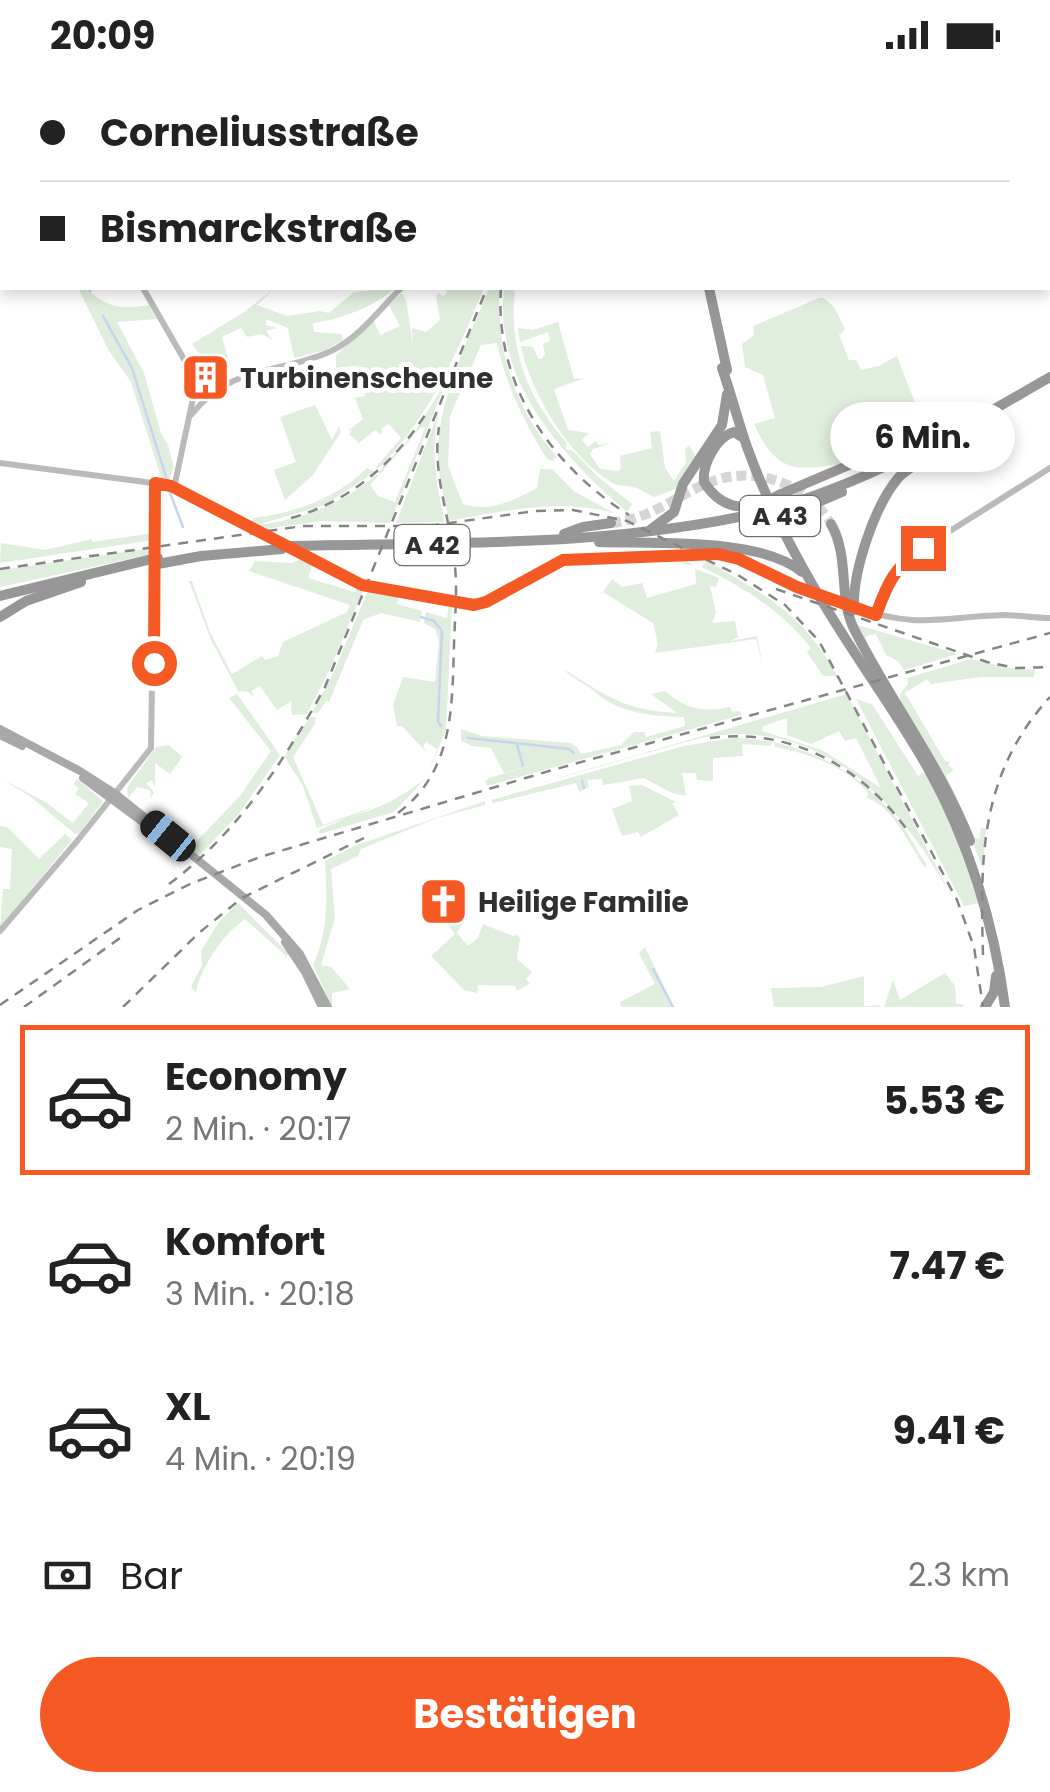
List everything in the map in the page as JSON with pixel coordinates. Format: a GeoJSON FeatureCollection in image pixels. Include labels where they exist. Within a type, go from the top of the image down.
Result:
{"type":"FeatureCollection","features":[{"type":"Feature","properties":{"kind":"highway","name":"A 43"},"geometry":{"type":"LineString","coordinates":[[708,290],[722,368],[748,448],[813,590],[938,788],[968,852],[994,940],[1007,1007]]}},
{"type":"Feature","properties":{"kind":"highway","name":"A 43"},"geometry":{"type":"LineString","coordinates":[[708,290],[736,404],[786,529],[856,650],[927,756],[966,830],[994,915],[1007,1007]]}},
{"type":"Feature","properties":{"kind":"highway"},"geometry":{"type":"LineString","coordinates":[[644,532],[674,512],[684,484],[722,425],[728,400],[722,368]]}},
{"type":"Feature","properties":{"kind":"highway","name":"A 42"},"geometry":{"type":"LineString","coordinates":[[855,485],[1049,382]]}},
{"type":"Feature","properties":{"kind":"highway"},"geometry":{"type":"LineString","coordinates":[[748,448],[737,432],[724,435],[706,464],[704,482],[716,498],[730,506],[772,511]]}},
{"type":"Feature","properties":{"kind":"highway"},"geometry":{"type":"LineString","coordinates":[[786,506],[836,470],[953,434]]}},
{"type":"Feature","properties":{"kind":"highway","name":"A 42"},"geometry":{"type":"LineString","coordinates":[[285,547],[496,548],[694,532],[855,485],[936,449],[953,434]]}},
{"type":"Feature","properties":{"kind":"highway"},"geometry":{"type":"LineString","coordinates":[[866,649],[856,624],[854,601],[862,555],[895,482],[936,449]]}},
{"type":"Feature","properties":{"kind":"highway","name":"A 42"},"geometry":{"type":"LineString","coordinates":[[0,596],[181,556],[285,547],[485,545],[644,532],[772,511]]}},
{"type":"Feature","properties":{"kind":"highway"},"geometry":{"type":"LineString","coordinates":[[551,539],[583,526],[611,523]]}},
{"type":"Feature","properties":{"kind":"highway"},"geometry":{"type":"LineString","coordinates":[[832,524],[840,543],[852,626],[946,786],[966,830]]}},
{"type":"Feature","properties":{"kind":"highway"},"geometry":{"type":"LineString","coordinates":[[598,542],[720,546],[753,551],[790,563],[813,590]]}},
{"type":"Feature","properties":{"kind":"highway","name":"A 42"},"geometry":{"type":"LineString","coordinates":[[0,596],[80,582],[155,561]]}},
{"type":"Feature","properties":{"kind":"highway"},"geometry":{"type":"LineString","coordinates":[[0,617],[26,602],[80,582]]}},
{"type":"Feature","properties":{"kind":"highway"},"geometry":{"type":"LineString","coordinates":[[985,1007],[995,984],[994,940]]}},
{"type":"Feature","properties":{"kind":"main road"},"geometry":{"type":"LineString","coordinates":[[0,732],[114,797],[255,912],[308,971],[325,1007]]}},
{"type":"Feature","properties":{"kind":"street"},"geometry":{"type":"LineString","coordinates":[[145,290],[189,368],[197,400],[171,487]]}},
{"type":"Feature","properties":{"kind":"street"},"geometry":{"type":"LineString","coordinates":[[197,400],[249,373],[333,351],[399,290]]}},
{"type":"Feature","properties":{"kind":"street"},"geometry":{"type":"LineString","coordinates":[[0,464],[171,487],[330,571],[377,589],[482,604],[563,560],[718,554],[876,615],[926,622],[1001,615],[1050,618]]}},
{"type":"Feature","properties":{"kind":"street"},"geometry":{"type":"LineString","coordinates":[[876,615],[888,581],[904,560],[1050,468]]}},
{"type":"Feature","properties":{"kind":"street"},"geometry":{"type":"LineString","coordinates":[[0,931],[114,797],[147,756],[153,741],[155,483]]}},
{"type":"Feature","properties":{"kind":"green space"},"geometry":{"type":"Polygon","coordinates":[[[79,290],[112,305],[149,305],[157,319],[117,322],[144,373],[168,445],[174,467],[169,480],[162,480],[131,382],[109,351],[79,290]]]}},
{"type":"Feature","properties":{"kind":"green space"},"geometry":{"type":"Polygon","coordinates":[[[272,290],[257,305],[287,316],[329,313],[354,292],[392,290],[357,311],[313,323],[314,332],[342,334],[343,340],[325,350],[294,358],[288,328],[266,319],[266,325],[277,328],[266,331],[273,340],[262,334],[247,337],[241,328],[222,337],[228,359],[203,365],[203,358],[192,344],[272,290]]]}},
{"type":"Feature","properties":{"kind":"green space"},"geometry":{"type":"Polygon","coordinates":[[[483,290],[452,361],[426,407],[377,470],[401,438],[389,424],[382,428],[381,435],[375,430],[359,443],[349,434],[363,419],[355,398],[365,396],[363,385],[335,384],[336,371],[363,365],[336,368],[336,355],[374,321],[380,335],[400,326],[389,305],[402,293],[413,345],[412,328],[426,332],[440,320],[436,296],[483,290]]]}},
{"type":"Feature","properties":{"kind":"green space"},"geometry":{"type":"Polygon","coordinates":[[[488,290],[500,290],[501,334],[511,378],[530,419],[557,457],[547,459],[531,431],[511,388],[497,343],[481,345],[450,416],[448,466],[463,504],[482,507],[511,501],[537,488],[540,469],[552,469],[575,492],[614,513],[552,506],[449,521],[438,459],[443,415],[455,371],[488,290]]]}},
{"type":"Feature","properties":{"kind":"green space"},"geometry":{"type":"Polygon","coordinates":[[[504,290],[515,290],[518,352],[531,390],[567,443],[566,449],[632,504],[627,512],[556,441],[537,414],[510,355],[504,323],[504,290]]]}},
{"type":"Feature","properties":{"kind":"green space"},"geometry":{"type":"Polygon","coordinates":[[[819,298],[834,307],[845,329],[839,335],[849,360],[856,360],[861,370],[897,356],[915,403],[902,408],[911,439],[944,427],[946,431],[891,452],[821,467],[788,465],[771,453],[754,424],[775,418],[763,375],[745,367],[742,344],[754,335],[753,326],[819,298]]]}},
{"type":"Feature","properties":{"kind":"green space"},"geometry":{"type":"Polygon","coordinates":[[[558,322],[574,379],[585,378],[554,389],[568,430],[589,433],[582,440],[588,447],[595,441],[599,445],[613,442],[593,449],[590,454],[600,469],[618,471],[620,456],[652,448],[650,432],[660,431],[665,468],[674,481],[686,462],[685,450],[689,445],[697,459],[680,487],[655,497],[614,484],[595,471],[567,440],[533,384],[521,346],[533,347],[538,359],[542,359],[543,344],[550,341],[548,332],[520,342],[518,328],[533,330],[558,322]]]}},
{"type":"Feature","properties":{"kind":"green space"},"geometry":{"type":"Polygon","coordinates":[[[446,382],[390,523],[321,521],[258,530],[250,525],[254,518],[300,508],[329,496],[367,468],[375,472],[325,505],[253,526],[319,509],[377,474],[370,485],[378,496],[395,502],[425,428],[421,427],[378,472],[414,433],[446,382]]]}},
{"type":"Feature","properties":{"kind":"green space"},"geometry":{"type":"Polygon","coordinates":[[[315,405],[332,440],[339,426],[341,432],[313,475],[285,500],[274,470],[296,462],[280,417],[315,405]]]}},
{"type":"Feature","properties":{"kind":"green space"},"geometry":{"type":"Polygon","coordinates":[[[439,411],[435,467],[445,522],[396,523],[439,411]]]}},
{"type":"Feature","properties":{"kind":"green space"},"geometry":{"type":"Polygon","coordinates":[[[153,533],[153,540],[0,563],[1,543],[45,550],[92,539],[153,533]]]}},
{"type":"Feature","properties":{"kind":"green space"},"geometry":{"type":"Polygon","coordinates":[[[152,548],[152,554],[0,587],[0,570],[152,548]]]}},
{"type":"Feature","properties":{"kind":"green space"},"geometry":{"type":"Polygon","coordinates":[[[681,557],[694,567],[670,559],[681,557]]]}},
{"type":"Feature","properties":{"kind":"green space"},"geometry":{"type":"Polygon","coordinates":[[[301,559],[312,565],[308,578],[355,592],[358,586],[364,588],[307,714],[292,715],[291,701],[277,710],[260,686],[251,691],[255,698],[238,691],[211,640],[189,581],[232,674],[262,656],[265,660],[278,656],[283,642],[347,612],[350,605],[249,571],[255,561],[292,563],[301,559]]]}},
{"type":"Feature","properties":{"kind":"green space"},"geometry":{"type":"Polygon","coordinates":[[[706,560],[785,610],[814,641],[842,684],[835,676],[823,676],[807,652],[811,648],[787,622],[747,592],[702,567],[706,560]]]}},
{"type":"Feature","properties":{"kind":"green space"},"geometry":{"type":"Polygon","coordinates":[[[695,567],[719,578],[716,587],[710,586],[716,613],[712,623],[735,621],[738,637],[730,641],[757,636],[763,666],[756,639],[655,653],[658,644],[653,623],[603,592],[612,579],[622,587],[642,583],[647,598],[696,584],[695,567]]]}},
{"type":"Feature","properties":{"kind":"green space"},"geometry":{"type":"Polygon","coordinates":[[[368,590],[398,595],[397,604],[422,611],[420,622],[381,613],[363,620],[329,702],[318,713],[312,713],[333,674],[368,590]]]}},
{"type":"Feature","properties":{"kind":"green space"},"geometry":{"type":"Polygon","coordinates":[[[449,603],[452,604],[446,730],[427,776],[437,749],[426,742],[423,746],[427,753],[402,726],[397,726],[393,705],[403,677],[435,682],[439,641],[435,629],[424,623],[426,612],[447,618],[449,603]]]}},
{"type":"Feature","properties":{"kind":"green space"},"geometry":{"type":"Polygon","coordinates":[[[858,625],[958,654],[904,670],[898,661],[886,655],[876,634],[866,636],[867,648],[858,625]]]}},
{"type":"Feature","properties":{"kind":"green space"},"geometry":{"type":"Polygon","coordinates":[[[971,659],[1035,670],[1034,677],[981,677],[931,684],[927,679],[905,693],[954,770],[946,775],[975,838],[979,839],[981,828],[986,829],[983,869],[965,823],[901,706],[900,694],[908,684],[907,678],[971,659]]]}},
{"type":"Feature","properties":{"kind":"green space"},"geometry":{"type":"Polygon","coordinates":[[[564,669],[605,694],[643,709],[677,713],[651,694],[665,691],[695,708],[730,707],[732,712],[742,715],[487,786],[485,781],[489,778],[562,756],[504,773],[491,748],[461,741],[461,729],[482,736],[570,743],[581,754],[621,745],[634,732],[645,732],[646,737],[685,726],[684,717],[647,714],[614,705],[564,669]]]}},
{"type":"Feature","properties":{"kind":"green space"},"geometry":{"type":"Polygon","coordinates":[[[237,694],[280,755],[238,815],[199,856],[190,848],[240,796],[271,751],[229,698],[237,694]]]}},
{"type":"Feature","properties":{"kind":"green space"},"geometry":{"type":"Polygon","coordinates":[[[847,694],[963,918],[920,846],[894,813],[866,784],[834,760],[798,744],[758,735],[713,736],[520,789],[847,694]],[[787,718],[763,726],[762,731],[822,750],[881,788],[856,738],[845,741],[839,731],[811,744],[787,735],[787,718]]]}},
{"type":"Feature","properties":{"kind":"green space"},"geometry":{"type":"Polygon","coordinates":[[[856,699],[872,704],[918,776],[925,772],[927,775],[959,842],[981,903],[964,906],[856,699]]]}},
{"type":"Feature","properties":{"kind":"green space"},"geometry":{"type":"Polygon","coordinates":[[[310,717],[316,717],[315,724],[293,757],[323,825],[383,805],[425,779],[394,812],[320,834],[319,830],[347,818],[317,828],[303,786],[284,756],[310,717]]]}},
{"type":"Feature","properties":{"kind":"green space"},"geometry":{"type":"Polygon","coordinates":[[[732,738],[773,742],[770,746],[742,744],[743,756],[713,758],[713,781],[697,780],[696,773],[682,773],[686,796],[644,778],[603,785],[602,779],[587,780],[589,787],[579,792],[576,783],[493,803],[491,800],[684,746],[732,738]]]}},
{"type":"Feature","properties":{"kind":"green space"},"geometry":{"type":"Polygon","coordinates":[[[773,742],[825,760],[845,772],[864,786],[902,825],[927,865],[925,868],[893,818],[867,798],[868,793],[849,775],[825,762],[775,747],[773,742]]]}},
{"type":"Feature","properties":{"kind":"green space"},"geometry":{"type":"Polygon","coordinates":[[[169,745],[182,757],[170,774],[155,763],[155,788],[152,780],[146,783],[154,792],[151,799],[150,790],[137,787],[128,798],[127,788],[156,747],[169,745]]]}},
{"type":"Feature","properties":{"kind":"green space"},"geometry":{"type":"Polygon","coordinates":[[[0,778],[47,803],[73,823],[89,803],[75,794],[79,788],[73,784],[77,779],[103,801],[79,834],[75,834],[31,797],[0,778]]]}},
{"type":"Feature","properties":{"kind":"green space"},"geometry":{"type":"Polygon","coordinates":[[[642,785],[676,802],[672,803],[679,815],[641,837],[638,832],[622,836],[612,809],[632,801],[629,786],[642,785]]]}},
{"type":"Feature","properties":{"kind":"green space"},"geometry":{"type":"Polygon","coordinates":[[[485,801],[485,805],[437,818],[361,849],[358,856],[331,869],[335,918],[321,965],[331,967],[350,989],[332,993],[332,1007],[313,965],[324,926],[325,861],[354,846],[485,801]]]}},
{"type":"Feature","properties":{"kind":"green space"},"geometry":{"type":"Polygon","coordinates":[[[0,826],[7,827],[39,859],[65,834],[72,840],[0,927],[3,889],[10,889],[12,849],[0,847],[0,826]]]}},
{"type":"Feature","properties":{"kind":"green space"},"geometry":{"type":"Polygon","coordinates":[[[238,903],[288,953],[287,957],[284,960],[286,956],[245,919],[214,951],[196,992],[191,987],[202,965],[201,951],[219,922],[238,903]]]}},
{"type":"Feature","properties":{"kind":"green space"},"geometry":{"type":"Polygon","coordinates":[[[454,915],[466,918],[457,933],[468,946],[478,938],[483,924],[516,934],[520,938],[517,959],[532,972],[526,979],[530,984],[516,991],[516,986],[478,985],[477,993],[464,990],[431,956],[455,934],[446,922],[454,915]]]}},
{"type":"Feature","properties":{"kind":"green space"},"geometry":{"type":"Polygon","coordinates":[[[645,947],[674,1007],[621,1007],[620,1002],[655,984],[639,953],[645,947]]]}},
{"type":"Feature","properties":{"kind":"green space"},"geometry":{"type":"Polygon","coordinates":[[[945,973],[955,986],[956,1004],[963,1007],[884,1007],[893,980],[900,1000],[945,973]]]}},
{"type":"Feature","properties":{"kind":"green space"},"geometry":{"type":"Polygon","coordinates":[[[864,976],[864,1006],[879,1007],[774,1007],[771,988],[821,987],[864,976]]]}},
{"type":"Feature","properties":{"kind":"waterway"},"geometry":{"type":"LineString","coordinates":[[103,316],[132,368],[167,480]]}},
{"type":"Feature","properties":{"kind":"waterway"},"geometry":{"type":"LineString","coordinates":[[169,490],[183,527]]}},
{"type":"Feature","properties":{"kind":"waterway"},"geometry":{"type":"LineString","coordinates":[[421,617],[434,621],[442,631],[438,721],[441,726]]}},
{"type":"Feature","properties":{"kind":"waterway"},"geometry":{"type":"LineString","coordinates":[[468,738],[569,749],[574,753]]}},
{"type":"Feature","properties":{"kind":"waterway"},"geometry":{"type":"LineString","coordinates":[[517,745],[523,766]]}},
{"type":"Feature","properties":{"kind":"waterway"},"geometry":{"type":"LineString","coordinates":[[582,781],[584,788]]}},
{"type":"Feature","properties":{"kind":"waterway"},"geometry":{"type":"LineString","coordinates":[[653,969],[673,1007]]}},
{"type":"Feature","properties":{"kind":"tunnel"},"geometry":{"type":"LineString","coordinates":[[611,523],[651,512],[710,482],[745,476],[762,477],[794,488],[821,510],[831,524]]}},
{"type":"Feature","properties":{"kind":"railway"},"geometry":{"type":"LineString","coordinates":[[169,884],[216,842],[258,794],[325,687],[486,290]]}},
{"type":"Feature","properties":{"kind":"railway"},"geometry":{"type":"LineString","coordinates":[[501,290],[507,357],[533,418],[575,472],[629,515]]}},
{"type":"Feature","properties":{"kind":"railway"},"geometry":{"type":"LineString","coordinates":[[291,518],[334,501],[371,477],[402,446],[429,409]]}},
{"type":"Feature","properties":{"kind":"railway"},"geometry":{"type":"LineString","coordinates":[[398,813],[430,778],[440,758],[450,714],[456,579],[439,477],[439,427]]}},
{"type":"Feature","properties":{"kind":"railway"},"geometry":{"type":"LineString","coordinates":[[0,569],[303,526],[428,526],[535,511],[573,510],[627,521],[738,575],[785,605],[819,641],[957,900],[974,947],[983,1007]]}},
{"type":"Feature","properties":{"kind":"railway"},"geometry":{"type":"LineString","coordinates":[[776,589],[987,662],[1015,668],[1050,667]]}},
{"type":"Feature","properties":{"kind":"railway"},"geometry":{"type":"LineString","coordinates":[[0,1005],[138,910],[190,884],[260,857],[556,769],[1050,633]]}},
{"type":"Feature","properties":{"kind":"railway"},"geometry":{"type":"LineString","coordinates":[[983,955],[984,850],[997,786],[1027,726],[1050,697]]}},
{"type":"Feature","properties":{"kind":"railway"},"geometry":{"type":"LineString","coordinates":[[710,738],[769,739],[824,757],[871,790],[910,834]]}},
{"type":"Feature","properties":{"kind":"railway"},"geometry":{"type":"LineString","coordinates":[[123,1007],[200,932],[242,898],[364,838]]}},
{"type":"Feature","properties":{"kind":"railway"},"geometry":{"type":"LineString","coordinates":[[24,1007],[120,938]]}},
{"type":"Feature","properties":{"kind":"place","name":"Turbinenscheune"},"geometry":{"type":"Point","coordinates":[205,378]}},
{"type":"Feature","properties":{"kind":"place","name":"Heilige Familie"},"geometry":{"type":"Point","coordinates":[443,902]}},
{"type":"Feature","properties":{"kind":"route"},"geometry":{"type":"LineString","coordinates":[[154,663],[155,483],[171,486],[362,585],[474,605],[563,560],[718,554],[876,615],[895,570],[923,548]]}}]}
